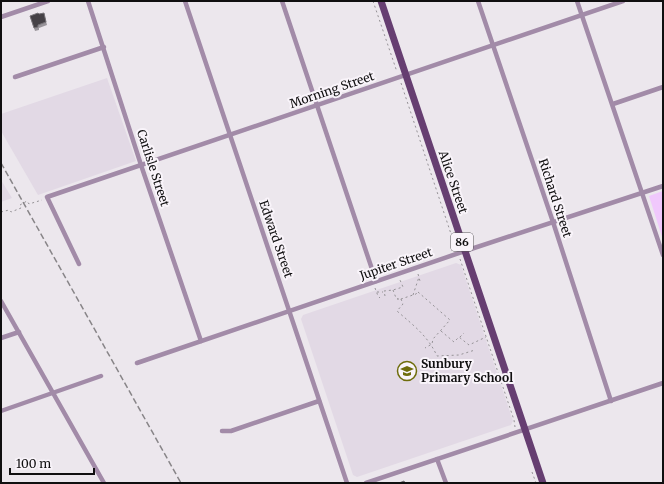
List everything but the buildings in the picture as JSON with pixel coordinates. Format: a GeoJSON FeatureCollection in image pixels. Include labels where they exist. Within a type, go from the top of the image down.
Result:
{"type":"FeatureCollection","features":[{"type":"Feature","properties":{"kind":"main road","name":"Alice Street"},"geometry":{"type":"LineString","coordinates":[[380,1],[544,483]]}},
{"type":"Feature","properties":{"kind":"street"},"geometry":{"type":"LineString","coordinates":[[1,17],[48,1]]}},
{"type":"Feature","properties":{"kind":"street","name":"Carlisle Street"},"geometry":{"type":"LineString","coordinates":[[88,1],[200,342]]}},
{"type":"Feature","properties":{"kind":"street","name":"Edward Street"},"geometry":{"type":"LineString","coordinates":[[185,1],[347,483]]}},
{"type":"Feature","properties":{"kind":"street"},"geometry":{"type":"LineString","coordinates":[[282,1],[376,281]]}},
{"type":"Feature","properties":{"kind":"street","name":"Richard Street"},"geometry":{"type":"LineString","coordinates":[[478,1],[553,222],[611,401]]}},
{"type":"Feature","properties":{"kind":"street"},"geometry":{"type":"LineString","coordinates":[[577,1],[663,255]]}},
{"type":"Feature","properties":{"kind":"street","name":"Morning Street"},"geometry":{"type":"LineString","coordinates":[[45,199],[623,1]]}},
{"type":"Feature","properties":{"kind":"street"},"geometry":{"type":"LineString","coordinates":[[15,77],[104,47]]}},
{"type":"Feature","properties":{"kind":"street"},"geometry":{"type":"LineString","coordinates":[[613,104],[663,87]]}},
{"type":"Feature","properties":{"kind":"street","name":"Jupiter Street"},"geometry":{"type":"LineString","coordinates":[[137,363],[465,251],[663,186]]}},
{"type":"Feature","properties":{"kind":"street"},"geometry":{"type":"LineString","coordinates":[[45,199],[79,264]]}},
{"type":"Feature","properties":{"kind":"street"},"geometry":{"type":"LineString","coordinates":[[1,301],[104,483]]}},
{"type":"Feature","properties":{"kind":"street"},"geometry":{"type":"LineString","coordinates":[[1,338],[19,332]]}},
{"type":"Feature","properties":{"kind":"street"},"geometry":{"type":"LineString","coordinates":[[1,411],[101,376]]}},
{"type":"Feature","properties":{"kind":"street"},"geometry":{"type":"LineString","coordinates":[[366,483],[663,384]]}},
{"type":"Feature","properties":{"kind":"street"},"geometry":{"type":"LineString","coordinates":[[222,431],[231,431],[319,401]]}},
{"type":"Feature","properties":{"kind":"street"},"geometry":{"type":"LineString","coordinates":[[437,459],[446,483]]}},
{"type":"Feature","properties":{"kind":"path"},"geometry":{"type":"LineString","coordinates":[[373,1],[397,73]]}},
{"type":"Feature","properties":{"kind":"path"},"geometry":{"type":"LineString","coordinates":[[400,82],[456,248]]}},
{"type":"Feature","properties":{"kind":"path"},"geometry":{"type":"LineString","coordinates":[[1,212],[9,210],[11,212],[21,208],[20,205],[27,201],[29,204],[45,199]]}},
{"type":"Feature","properties":{"kind":"path"},"geometry":{"type":"LineString","coordinates":[[460,259],[514,420],[515,427]]}},
{"type":"Feature","properties":{"kind":"path"},"geometry":{"type":"LineString","coordinates":[[418,274],[420,281]]}},
{"type":"Feature","properties":{"kind":"path"},"geometry":{"type":"LineString","coordinates":[[413,295],[419,277]]}},
{"type":"Feature","properties":{"kind":"path"},"geometry":{"type":"LineString","coordinates":[[376,292],[384,292],[403,287],[400,280]]}},
{"type":"Feature","properties":{"kind":"path"},"geometry":{"type":"LineString","coordinates":[[374,288],[380,298]]}},
{"type":"Feature","properties":{"kind":"path"},"geometry":{"type":"LineString","coordinates":[[393,290],[396,298],[398,299],[418,292],[450,320],[433,339],[432,344],[424,348]]}},
{"type":"Feature","properties":{"kind":"path"},"geometry":{"type":"LineString","coordinates":[[384,292],[385,296]]}},
{"type":"Feature","properties":{"kind":"path"},"geometry":{"type":"LineString","coordinates":[[401,299],[402,304],[397,311],[432,344],[437,356],[458,355],[475,350]]}},
{"type":"Feature","properties":{"kind":"path"},"geometry":{"type":"LineString","coordinates":[[441,331],[454,342],[464,332]]}},
{"type":"Feature","properties":{"kind":"path"},"geometry":{"type":"LineString","coordinates":[[460,337],[469,345],[486,337]]}},
{"type":"Feature","properties":{"kind":"path"},"geometry":{"type":"LineString","coordinates":[[532,472],[536,483]]}},
{"type":"Feature","properties":{"kind":"shaded area"},"geometry":{"type":"Polygon","coordinates":[[[107,78],[136,161],[38,195],[1,131],[1,114],[107,78]]]}},
{"type":"Feature","properties":{"kind":"shaded area"},"geometry":{"type":"Polygon","coordinates":[[[1,180],[12,198],[1,202],[1,180]]]}},
{"type":"Feature","properties":{"kind":"shaded area"},"geometry":{"type":"Polygon","coordinates":[[[663,191],[663,240],[649,196],[663,191]]]}},
{"type":"Feature","properties":{"kind":"shaded area","name":"Sunbury Primary School"},"geometry":{"type":"Polygon","coordinates":[[[456,263],[461,265],[513,421],[511,425],[357,477],[353,475],[301,319],[303,315],[456,263]]]}},
{"type":"Feature","properties":{"kind":"railway"},"geometry":{"type":"LineString","coordinates":[[1,163],[181,483]]}},
{"type":"Feature","properties":{"kind":"place","name":"Sunbury Primary School"},"geometry":{"type":"Point","coordinates":[407,371]}}]}
